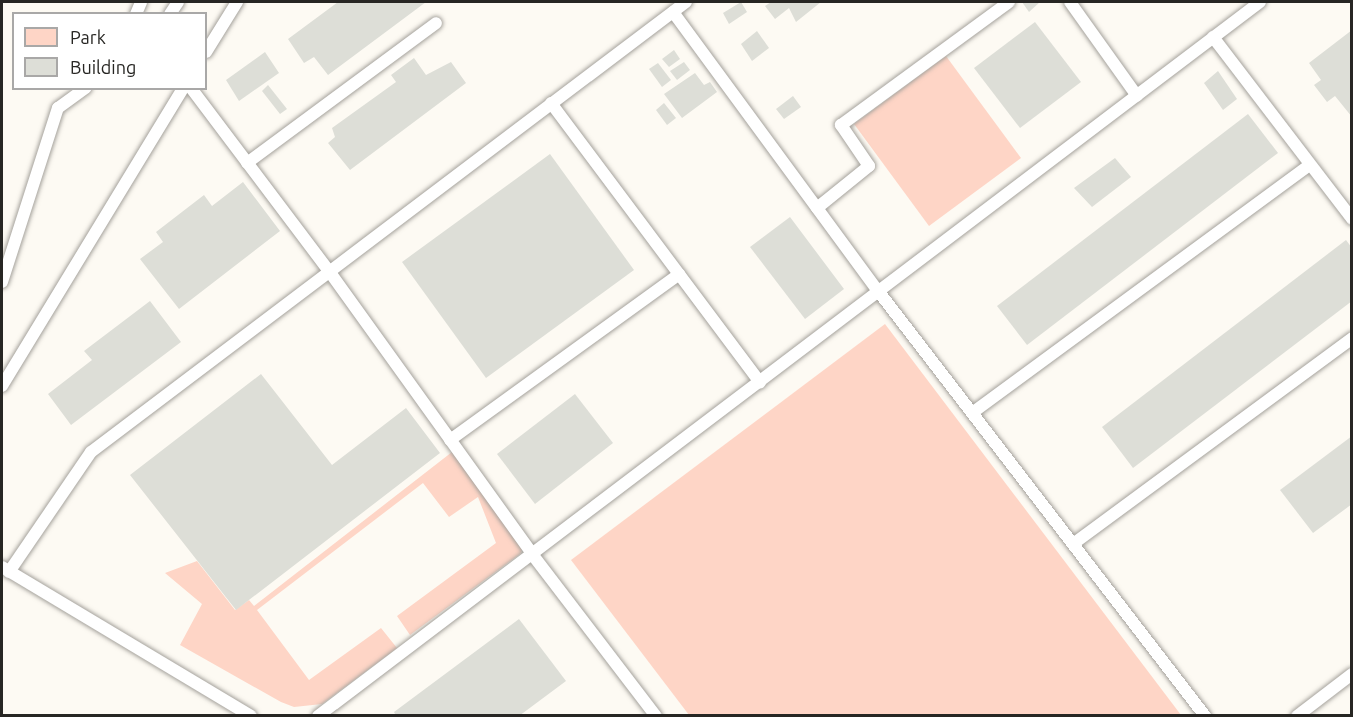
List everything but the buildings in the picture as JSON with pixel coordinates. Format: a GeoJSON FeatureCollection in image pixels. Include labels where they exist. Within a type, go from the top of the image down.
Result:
{"type":"FeatureCollection","features":[{"type":"Feature","properties":{"kind":"lane"},"geometry":{"type":"LineString","coordinates":[[207,50],[237,2]]}},
{"type":"Feature","properties":{"kind":"lane"},"geometry":{"type":"LineString","coordinates":[[251,716],[5,569],[91,452],[686,2]]}},
{"type":"Feature","properties":{"kind":"lane"},"geometry":{"type":"LineString","coordinates":[[817,208],[869,166],[841,125],[1009,2]]}},
{"type":"Feature","properties":{"kind":"lane"},"geometry":{"type":"LineString","coordinates":[[1070,2],[1137,96]]}},
{"type":"Feature","properties":{"kind":"lane"},"geometry":{"type":"LineString","coordinates":[[318,716],[1260,2]]}},
{"type":"Feature","properties":{"kind":"lane"},"geometry":{"type":"LineString","coordinates":[[672,12],[879,292],[1204,716]]}},
{"type":"Feature","properties":{"kind":"lane"},"geometry":{"type":"LineString","coordinates":[[247,163],[436,23]]}},
{"type":"Feature","properties":{"kind":"lane"},"geometry":{"type":"LineString","coordinates":[[1213,37],[1352,219]]}},
{"type":"Feature","properties":{"kind":"lane"},"geometry":{"type":"LineString","coordinates":[[2,282],[58,108],[83,90]]}},
{"type":"Feature","properties":{"kind":"lane"},"geometry":{"type":"LineString","coordinates":[[2,386],[182,90]]}},
{"type":"Feature","properties":{"kind":"lane"},"geometry":{"type":"LineString","coordinates":[[184,90],[247,163],[329,271],[532,554],[656,716]]}},
{"type":"Feature","properties":{"kind":"lane"},"geometry":{"type":"LineString","coordinates":[[551,103],[760,382]]}},
{"type":"Feature","properties":{"kind":"lane"},"geometry":{"type":"LineString","coordinates":[[972,413],[1309,165]]}},
{"type":"Feature","properties":{"kind":"lane"},"geometry":{"type":"LineString","coordinates":[[450,440],[679,274]]}},
{"type":"Feature","properties":{"kind":"lane"},"geometry":{"type":"LineString","coordinates":[[1073,544],[1352,338]]}},
{"type":"Feature","properties":{"kind":"lane"},"geometry":{"type":"LineString","coordinates":[[1298,716],[1352,674]]}},
{"type":"Feature","properties":{"kind":"green space"},"geometry":{"type":"Polygon","coordinates":[[[946,56],[1021,158],[929,226],[854,124],[946,56]]]}},
{"type":"Feature","properties":{"kind":"green space"},"geometry":{"type":"Polygon","coordinates":[[[885,324],[1181,715],[689,715],[571,560],[885,324]]]}},
{"type":"Feature","properties":{"kind":"green space"},"geometry":{"type":"Polygon","coordinates":[[[452,452],[523,548],[520,554],[410,635],[397,616],[496,543],[478,497],[449,517],[423,483],[257,610],[309,680],[381,628],[397,648],[322,704],[294,707],[281,702],[180,645],[202,604],[165,573],[197,561],[235,610],[249,600],[254,606],[452,452]]]}}]}
